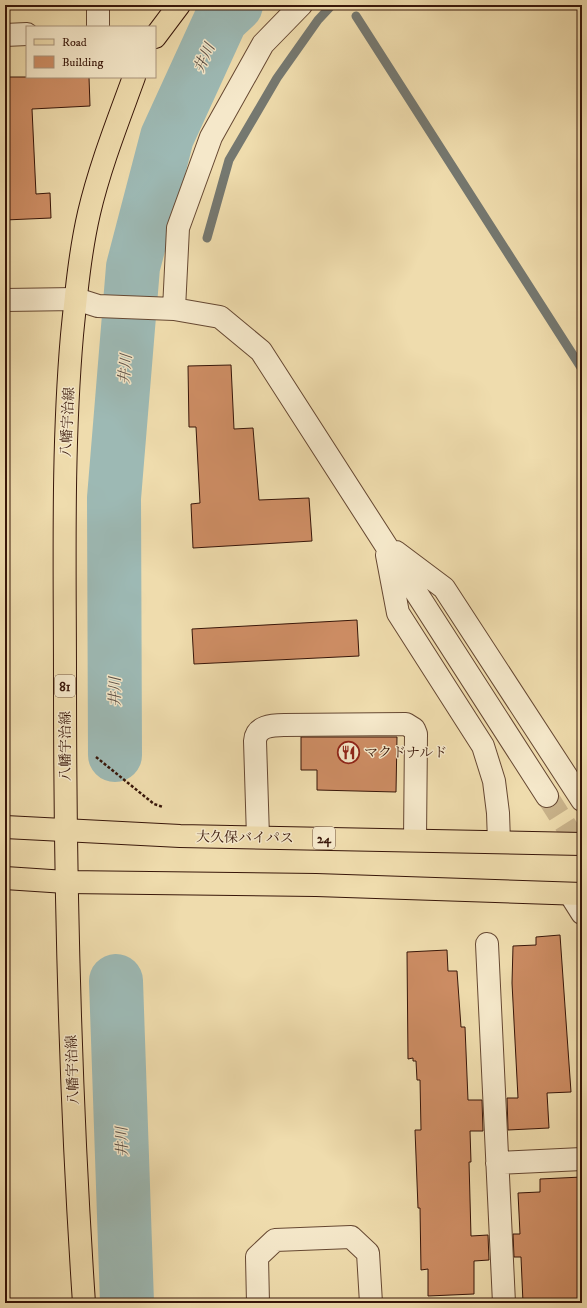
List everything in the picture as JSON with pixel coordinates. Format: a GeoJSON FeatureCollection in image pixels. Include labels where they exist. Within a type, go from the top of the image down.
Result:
{"type":"FeatureCollection","features":[{"type":"Feature","properties":{"kind":"main road"},"geometry":{"type":"LineString","coordinates":[[156,36],[179,5]]}},
{"type":"Feature","properties":{"kind":"main road","name":"八幡宇治線"},"geometry":{"type":"LineString","coordinates":[[84,1303],[76,1184],[66,882],[65,460],[69,368],[76,299],[89,213],[110,142],[134,78]]}},
{"type":"Feature","properties":{"kind":"main road","name":"大久保バイパス"},"geometry":{"type":"LineString","coordinates":[[5,827],[65,831],[258,837],[582,844]]}},
{"type":"Feature","properties":{"kind":"main road"},"geometry":{"type":"LineString","coordinates":[[5,878],[66,882],[316,885],[576,894]]}},
{"type":"Feature","properties":{"kind":"street"},"geometry":{"type":"LineString","coordinates":[[98,5],[98,26]]}},
{"type":"Feature","properties":{"kind":"street"},"geometry":{"type":"LineString","coordinates":[[174,309],[178,228],[210,136],[263,44],[301,5]]}},
{"type":"Feature","properties":{"kind":"street"},"geometry":{"type":"LineString","coordinates":[[5,35],[26,34]]}},
{"type":"Feature","properties":{"kind":"street"},"geometry":{"type":"LineString","coordinates":[[5,300],[76,299],[98,306],[174,309],[220,317],[261,351],[547,796]]}},
{"type":"Feature","properties":{"kind":"street"},"geometry":{"type":"LineString","coordinates":[[385,544],[444,588],[582,800]]}},
{"type":"Feature","properties":{"kind":"street"},"geometry":{"type":"LineString","coordinates":[[385,544],[398,613],[483,746],[494,781],[498,813],[499,842]]}},
{"type":"Feature","properties":{"kind":"street"},"geometry":{"type":"LineString","coordinates":[[258,837],[255,741],[256,734],[259,731],[266,726],[284,724],[406,724],[414,729],[416,734],[415,840]]}},
{"type":"Feature","properties":{"kind":"street"},"geometry":{"type":"LineString","coordinates":[[576,894],[582,914]]}},
{"type":"Feature","properties":{"kind":"street"},"geometry":{"type":"LineString","coordinates":[[487,944],[504,1303]]}},
{"type":"Feature","properties":{"kind":"street"},"geometry":{"type":"LineString","coordinates":[[497,1163],[582,1159]]}},
{"type":"Feature","properties":{"kind":"street"},"geometry":{"type":"LineString","coordinates":[[258,1303],[257,1257],[275,1240],[351,1237],[368,1253],[370,1303]]}},
{"type":"Feature","properties":{"kind":"path"},"geometry":{"type":"LineString","coordinates":[[96,757],[154,804],[169,807]]}},
{"type":"Feature","properties":{"kind":"building"},"geometry":{"type":"Polygon","coordinates":[[[5,77],[89,78],[90,106],[32,109],[36,194],[50,193],[51,218],[5,220],[5,77]]]}},
{"type":"Feature","properties":{"kind":"building"},"geometry":{"type":"Polygon","coordinates":[[[231,365],[234,429],[253,428],[259,500],[309,498],[312,541],[193,548],[191,504],[200,503],[196,427],[189,427],[188,366],[231,365]]]}},
{"type":"Feature","properties":{"kind":"building"},"geometry":{"type":"Polygon","coordinates":[[[357,620],[359,656],[194,664],[192,629],[357,620]]]}},
{"type":"Feature","properties":{"kind":"building","name":"マクドナルド"},"geometry":{"type":"Polygon","coordinates":[[[301,737],[397,737],[396,792],[317,790],[317,770],[301,770],[301,737]]]}},
{"type":"Feature","properties":{"kind":"building"},"geometry":{"type":"Polygon","coordinates":[[[560,935],[571,1092],[547,1093],[549,1128],[508,1130],[507,1098],[518,1098],[512,983],[513,946],[536,945],[536,937],[560,935]]]}},
{"type":"Feature","properties":{"kind":"building"},"geometry":{"type":"Polygon","coordinates":[[[447,950],[448,971],[457,971],[461,1027],[465,1027],[468,1100],[482,1100],[483,1131],[470,1131],[471,1162],[469,1162],[471,1236],[488,1235],[489,1260],[474,1261],[474,1294],[428,1296],[428,1269],[421,1270],[420,1208],[418,1208],[415,1130],[421,1130],[420,1080],[417,1080],[416,1061],[413,1061],[413,1058],[408,1059],[407,952],[447,950]]]}},
{"type":"Feature","properties":{"kind":"building"},"geometry":{"type":"Polygon","coordinates":[[[582,1177],[582,1303],[523,1303],[521,1257],[514,1257],[513,1234],[520,1234],[518,1193],[540,1192],[540,1179],[582,1177]]]}},
{"type":"Feature","properties":{"kind":"waterway","name":"井川"},"geometry":{"type":"LineString","coordinates":[[115,755],[114,498],[133,267],[167,137],[221,19],[236,5]]}},
{"type":"Feature","properties":{"kind":"waterway"},"geometry":{"type":"LineString","coordinates":[[207,238],[229,160],[277,78],[318,20],[332,5]]}},
{"type":"Feature","properties":{"kind":"waterway"},"geometry":{"type":"LineString","coordinates":[[356,16],[582,369]]}},
{"type":"Feature","properties":{"kind":"waterway","name":"井川"},"geometry":{"type":"LineString","coordinates":[[116,981],[127,1303]]}},
{"type":"Feature","properties":{"kind":"tunnel"},"geometry":{"type":"LineString","coordinates":[[547,796],[582,851]]}},
{"type":"Feature","properties":{"kind":"place","name":"マクドナルド"},"geometry":{"type":"Point","coordinates":[349,752]}}]}
